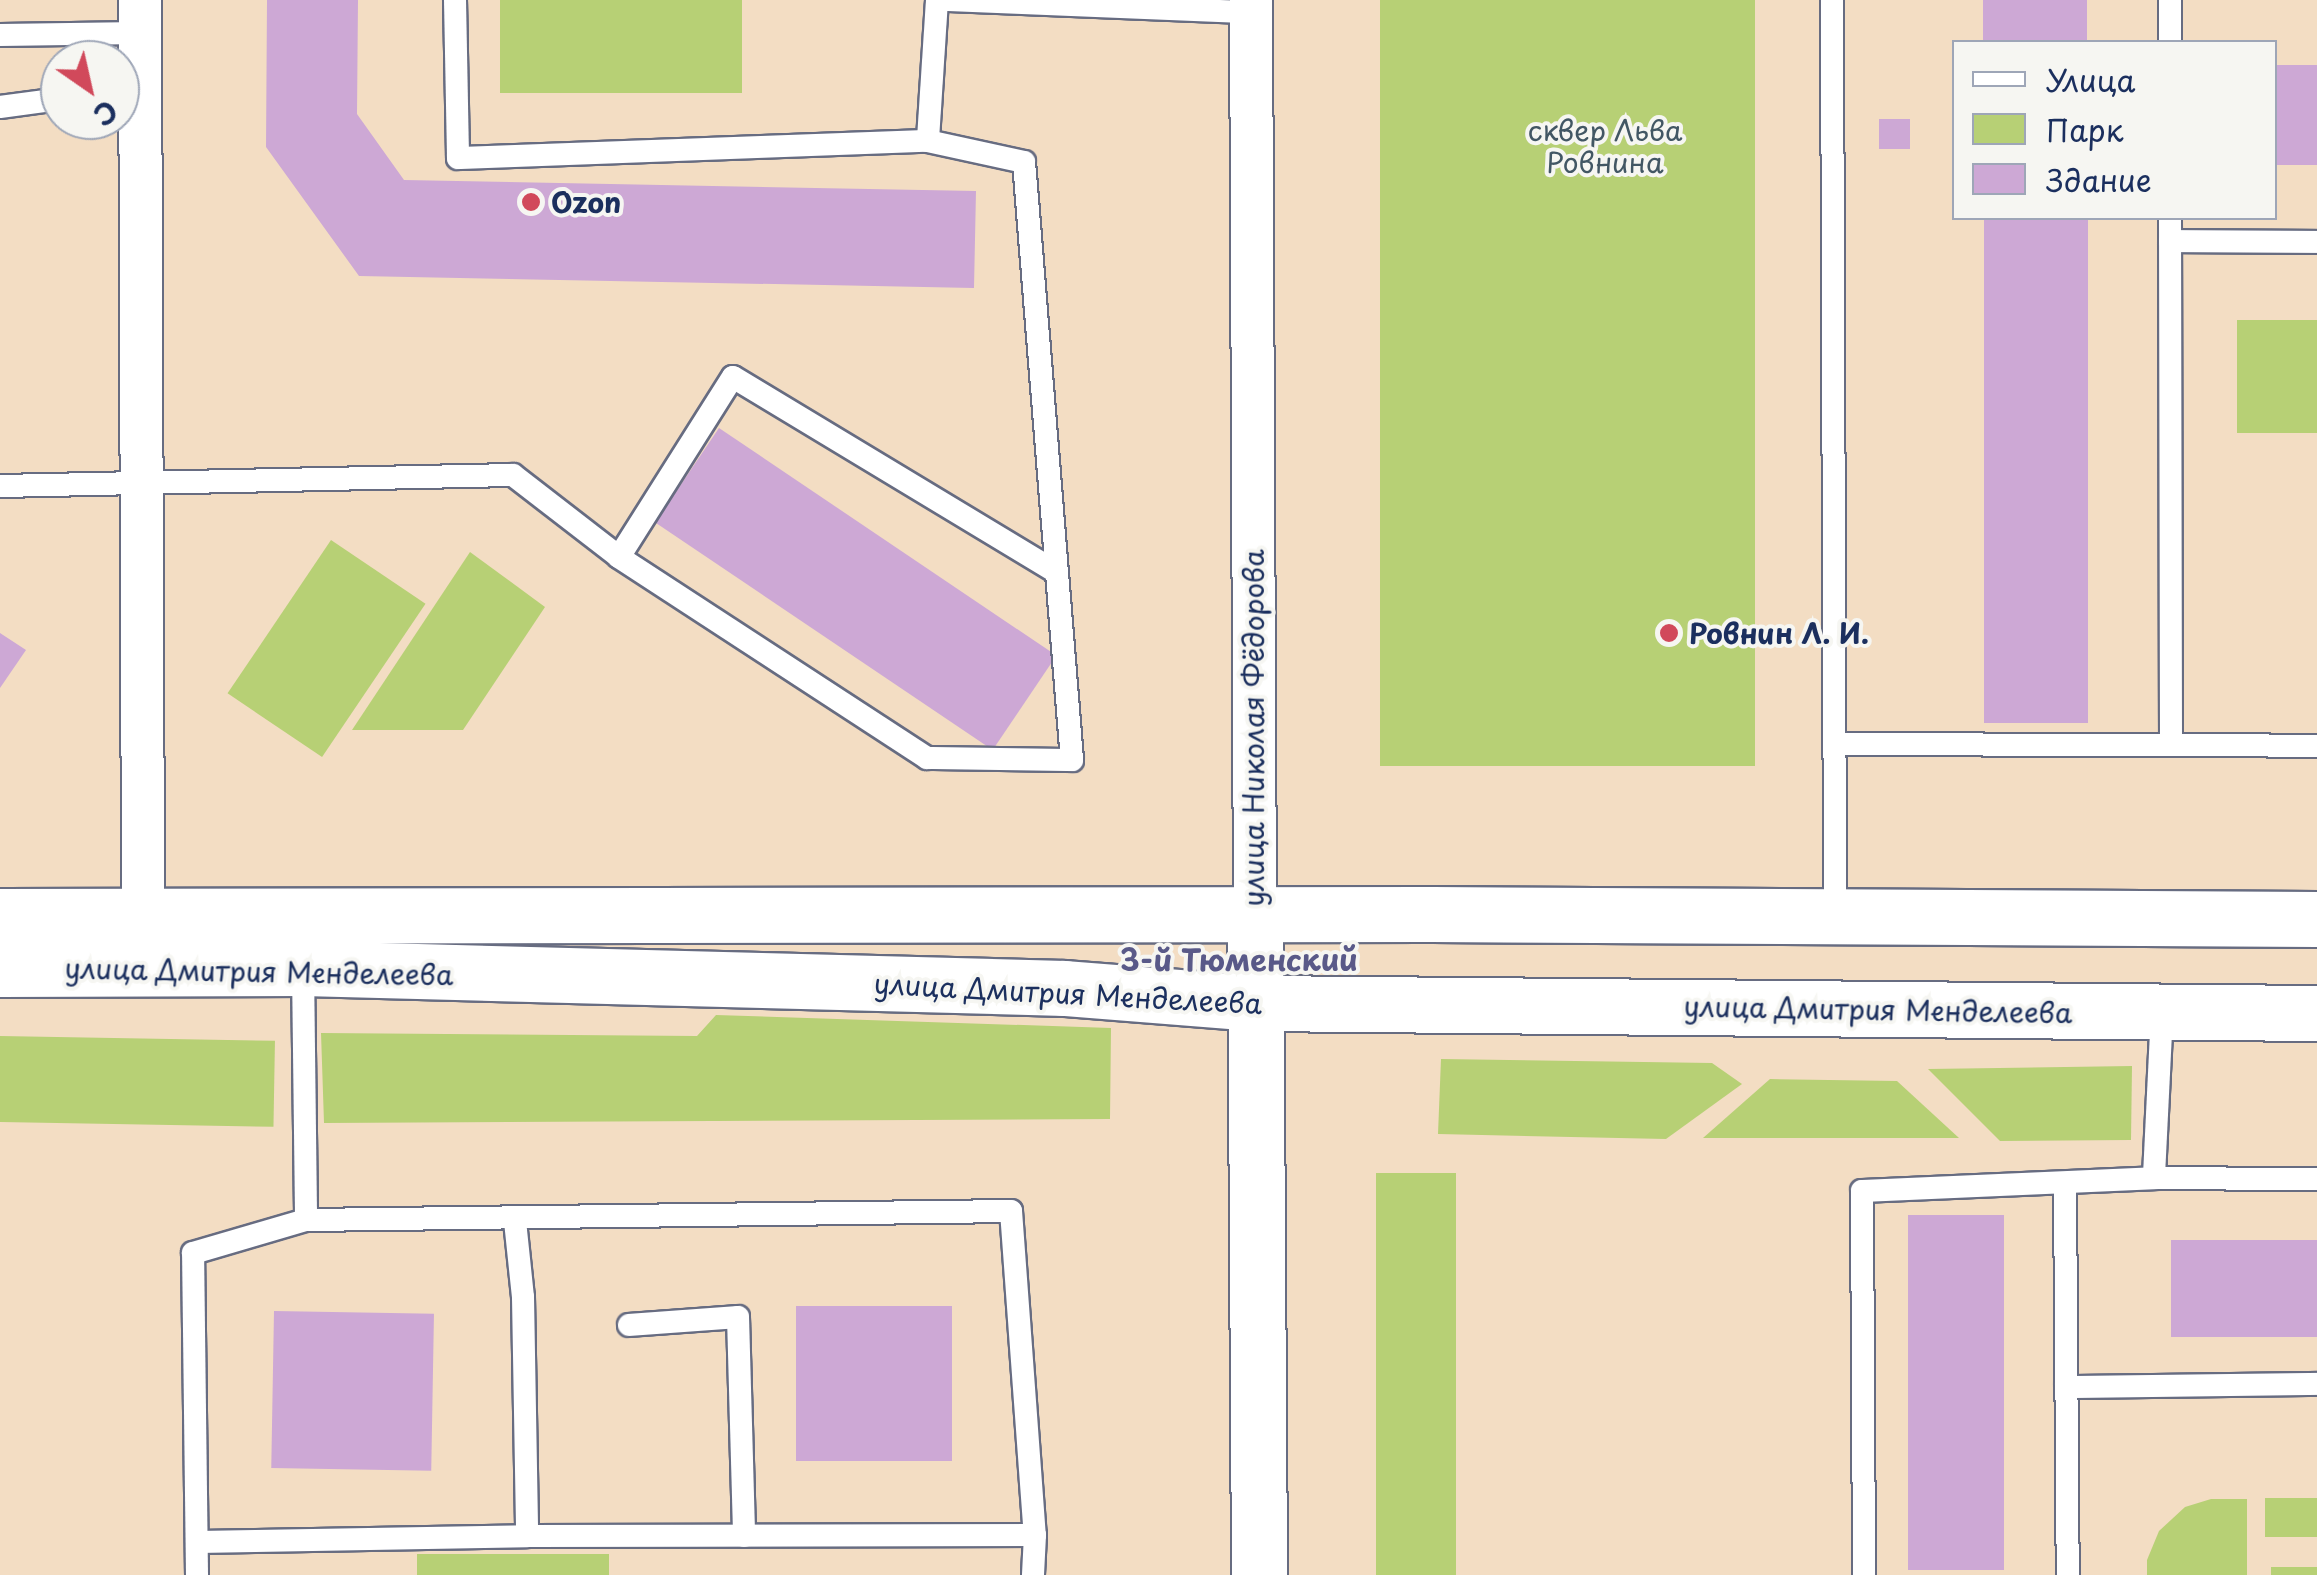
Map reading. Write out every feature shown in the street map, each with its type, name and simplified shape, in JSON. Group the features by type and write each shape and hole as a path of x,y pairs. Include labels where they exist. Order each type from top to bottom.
{"street":[{"name":"улица Николая Фёдорова","path":"1251,6 1259,1575"},
{"path":"131,140 141,479 143,914"},
{"name":"улица Дмитрия Менделеева","path":"0,916 2317,919"},
{"name":"улица Дмитрия Менделеева","path":"0,969 303,968 1065,988 1256,1003 2317,1013"}],"lane":[{"path":"0,486 141,479 513,475 619,557 927,758 1072,760 1024,162 928,141 458,158 454,0"},
{"path":"928,141 937,0"},
{"path":"946,0 1251,6"},
{"path":"1832,0 1836,916"},
{"path":"2170,0 2170,40"},
{"path":"0,35 140,17"},
{"path":"0,107 40,102"},
{"path":"2171,745 2170,229 2317,242"},
{"path":"619,557 733,377 1056,572"},
{"path":"1838,744 2317,746"},
{"path":"303,968 306,1220"},
{"path":"2154,1178 2162,1012"},
{"path":"1864,1575 1862,1191 2154,1178 2317,1179"},
{"path":"2065,1183 2068,1575"},
{"path":"197,1575 194,1253 306,1220 1011,1211 1035,1536 1033,1575"},
{"path":"514,1220 522,1297 526,1536"},
{"path":"628,1325 738,1317 744,1536"},
{"path":"2066,1387 2317,1384"},
{"path":"198,1542 526,1536 1035,1536"}],"green space":[{"path":"500,0 742,0 742,93 500,93"},
{"name":"сквер Льва Ровнина","path":"1380,0 1755,0 1755,766 1380,766"},
{"path":"2237,320 2317,320 2317,433 2237,433"},
{"path":"331,540 426,604 322,757 228,693"},
{"path":"470,552 545,607 463,730 352,730"},
{"path":"716,1015 1111,1028 1110,1119 324,1123 321,1033 697,1036"},
{"path":"0,1036 275,1041 273,1127 0,1122"},
{"path":"1441,1059 1712,1063 1742,1084 1666,1139 1438,1134"},
{"path":"2132,1066 2131,1140 2000,1141 1928,1069"},
{"path":"1770,1079 1897,1081 1959,1138 1703,1138"},
{"path":"1376,1173 1456,1173 1456,1575 1376,1575"},
{"path":"2265,1498 2317,1498 2317,1537 2265,1537"},
{"path":"2211,1499 2247,1499 2247,1575 2147,1575 2147,1560 2159,1531 2185,1507"},
{"path":"417,1554 609,1554 609,1575 417,1575"},
{"path":"2271,1567 2317,1567 2317,1575 2271,1575"}],"building":[{"path":"267,0 358,0 357,114 404,180 976,191 974,288 359,276 266,147"},
{"path":"1983,0 2087,0 2087,40 1983,40"},
{"path":"2277,65 2317,65 2317,165 2277,165"},
{"path":"1879,119 1910,119 1910,149 1879,149"},
{"path":"1984,220 2088,220 2088,723 1984,723"},
{"path":"719,428 1056,656 993,750 655,523"},
{"path":"0,633 26,650 0,688"},
{"path":"1908,1215 2004,1215 2004,1570 1908,1570"},
{"path":"2171,1240 2317,1240 2317,1337 2171,1337"},
{"path":"796,1306 952,1306 952,1461 796,1461"},
{"path":"274,1311 434,1314 431,1471 271,1468"}],"place":[{"name":"Ozon","path":"531,202"},
{"name":"Ровнин Л. И.","path":"1669,633"}],"district":[{"name":"3-й Тюменский","path":"1239,959"}]}
